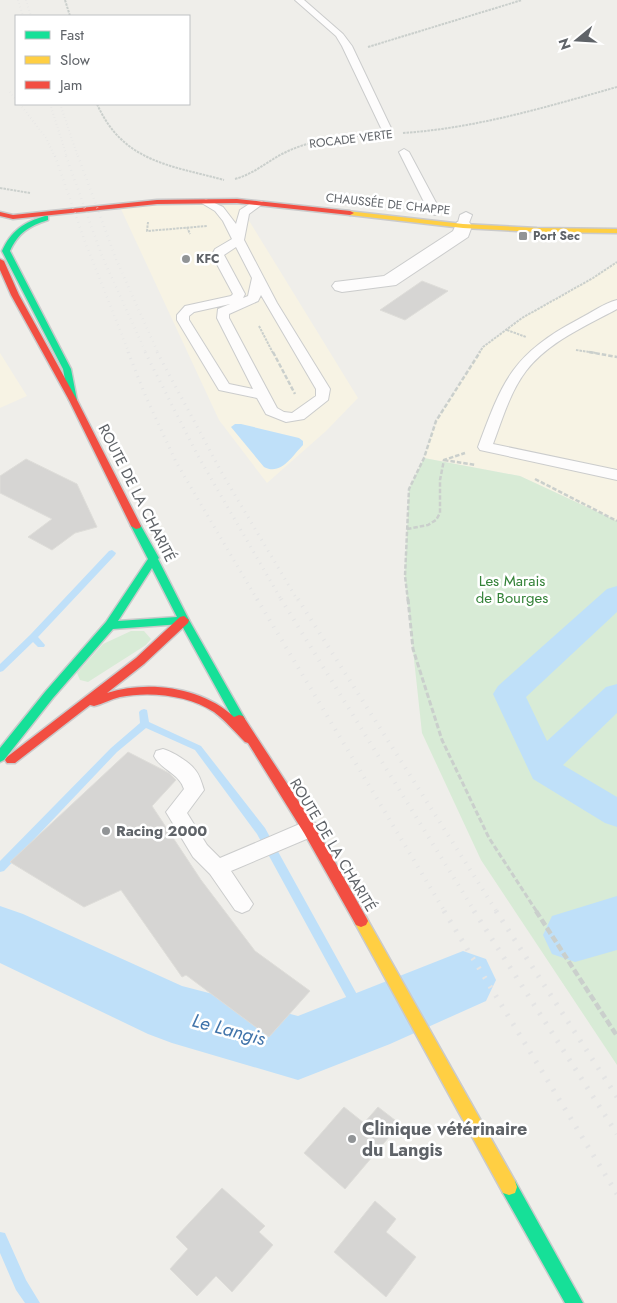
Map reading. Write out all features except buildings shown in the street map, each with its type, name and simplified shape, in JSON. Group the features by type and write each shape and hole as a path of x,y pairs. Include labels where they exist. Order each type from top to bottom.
{"main road":[{"path":"150,191 177,190"},
{"name":"CHAUSSÉE DE CHAPPE","path":"194,190 236,190 435,212 465,220 617,222"},
{"name":"CHAUSSÉE DE CHAPPE","path":"1,215 24,205 58,200"},
{"name":"CHAUSSÉE DE CHAPPE","path":"1,215 12,217 157,202 258,203 465,220 537,230 617,231"},
{"name":"CHAUSSÉE DE CHAPPE","path":"73,400 67,369 6,251 11,239 24,224 52,216 157,202"},
{"name":"ROUTE DE LA CHARITÉ","path":"0,261 15,296 73,400 184,620 251,740 309,829 574,1303"},
{"name":"ROUTE DE LA CHARITÉ","path":"38,360 43,369 73,400"},
{"path":"0,757 49,695 110,625 154,558"},
{"path":"110,625 184,620"},
{"path":"0,769 78,707 140,662 184,620"},
{"path":"78,707 120,693 170,692 210,704 226,715 251,740"}],"street":[{"path":"342,286 389,282 462,233 465,220"}],"lane":[{"path":"299,0 339,34 350,52 386,128"},
{"path":"404,152 435,212"},
{"path":"206,202 219,209 228,220 258,278 323,389 323,396 305,413 294,418 281,418 271,411 223,318 223,312 254,298 258,278"},
{"path":"258,203 244,212 238,241 219,252 218,255 239,294 236,299 190,309 183,315 183,320 224,387 228,390 262,395"},
{"path":"617,304 546,344 520,370 500,406 484,447 617,475"},
{"path":"163,756 189,775 194,790 176,812 200,851 217,868 242,904"},
{"path":"217,868 309,829"}],"path":[{"path":"65,0 70,15"},
{"path":"350,52 522,0"},
{"name":"ROCADE VERTE","path":"402,133 472,126 512,117 617,87"},
{"path":"97,105 111,134 122,144 166,165 227,180"},
{"name":"ROCADE VERTE","path":"211,182 244,177 272,159 301,145 376,135"},
{"path":"0,188 34,194"},
{"path":"156,222 147,222 147,230 210,226"},
{"path":"187,227 190,234"},
{"path":"617,262 522,318 484,347 436,421 424,458 409,489 404,576 413,649 442,740 490,838 617,1036"},
{"path":"255,319 305,413"},
{"path":"507,330 517,334"},
{"path":"444,460 484,447"},
{"path":"407,529 428,525 436,520 440,513 440,480 444,460"},
{"path":"444,460 483,466"},
{"path":"530,477 617,520"}],"shaded area":[{"path":"237,201 358,398 326,431 267,483 219,420 120,207"},
{"path":"617,262 617,521 520,476 424,458 436,421 483,347 522,318"},
{"path":"0,353 27,396 0,408"}],"green space":[{"name":"Les Marais de Bourges","path":"424,458 520,476 617,521 617,1065 481,860 422,733 405,576 409,489"},
{"path":"131,631 144,631 151,639 146,645 88,682 80,680 77,673 103,644"}],"water":[{"path":"235,424 299,438 303,441 303,445 286,464 276,469 270,469 264,467 231,427"}],"waterway":[{"path":"33,637 112,553"},
{"path":"617,596 509,694 545,770 617,814"},
{"path":"0,669 33,637"},
{"path":"33,637 41,645"},
{"path":"543,764 617,695"},
{"path":"144,712 145,724"},
{"path":"0,868 114,750 145,724"},
{"path":"145,724 198,748 261,831 366,1022"},
{"name":"Le Langis","path":"575,935 617,923"},
{"name":"Le Langis","path":"0,933 172,1013 298,1048 366,1022 463,980"},
{"path":"0,1238 21,1285 33,1303"}],"railway":[{"path":"18,0 23,15"},
{"path":"26,0 31,15"},
{"path":"10,92 15,99"},
{"path":"21,105 46,138 55,157"},
{"path":"50,105 67,157"},
{"path":"60,105 78,157"},
{"path":"55,156 84,239 129,353"},
{"path":"66,156 102,256 146,353"},
{"path":"78,156 116,259 158,353"},
{"path":"128,352 176,462 258,601"},
{"path":"145,352 198,456 282,601"},
{"path":"157,352 223,475 298,601"},
{"path":"257,599 445,912"},
{"path":"281,599 475,912"},
{"path":"298,599 497,912"},
{"path":"444,911 617,1194"},
{"path":"474,911 617,1134"},
{"path":"496,911 617,1097"}],"traffic: fast":[{"path":"45,218 21,229 13,238 6,251 67,369 73,400"},
{"path":"136,526 184,620 239,719"},
{"path":"0,757 49,695 110,625 154,558"},
{"path":"110,625 184,620"},
{"path":"509,1187 574,1303"}],"traffic: slow":[{"path":"350,213 463,226 537,230 617,231"},
{"path":"361,921 509,1187"}],"traffic: jam":[{"path":"0,214 13,217 157,202 237,201 350,213"},
{"path":"0,261 15,295 73,400 136,526"},
{"path":"11,760 140,661 184,620"},
{"path":"94,702 120,693 154,691 179,694 216,708 231,720 249,739"},
{"path":"239,719 309,829 361,921"}],"place":[{"name":"Port Sec","path":"523,236"},
{"name":"KFC","path":"186,259"},
{"name":"Racing 2000","path":"106,831"},
{"name":"Clinique vétérinaire du Langis","path":"352,1139"}]}
